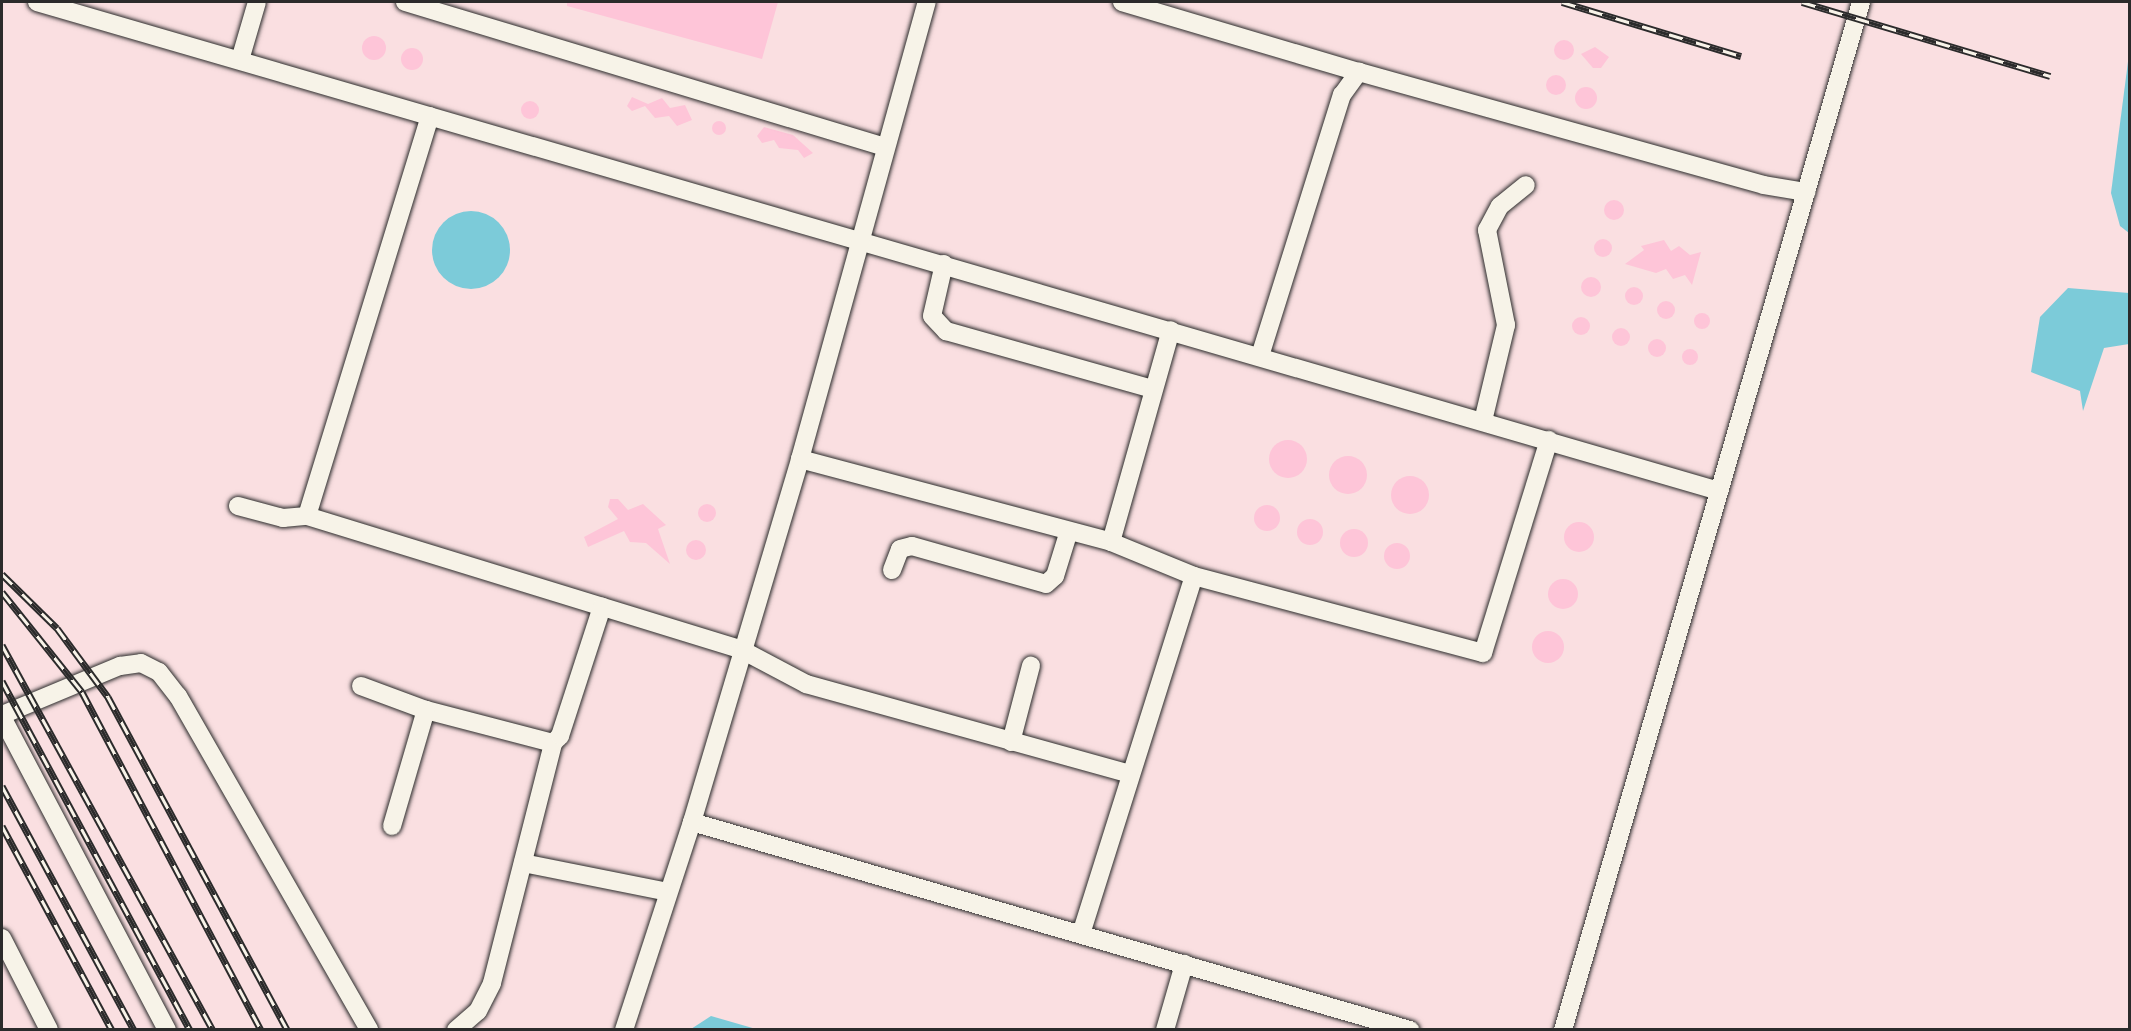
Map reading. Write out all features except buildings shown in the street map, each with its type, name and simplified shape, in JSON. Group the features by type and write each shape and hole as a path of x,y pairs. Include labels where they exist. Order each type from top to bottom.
{"lane":[{"path":"37,2 1719,491"},
{"path":"240,60 257,2"},
{"path":"405,2 437,6 885,147"},
{"path":"624,1029 692,822 740,649 800,459 927,2"},
{"path":"1122,2 1359,72 1764,185 1806,192"},
{"path":"1563,1029 1861,2"},
{"path":"1260,356 1342,95 1359,72"},
{"path":"307,516 430,116"},
{"path":"1483,421 1506,325 1487,230 1500,206 1526,185"},
{"path":"944,264 932,316 946,331 1153,389"},
{"path":"1111,542 1171,330"},
{"path":"800,459 1068,534 1111,542 1194,576 1482,653 1549,440"},
{"path":"238,506 283,518 307,516 740,649 806,684 1131,774"},
{"path":"892,570 900,549 912,546 1046,584 1055,576 1068,534"},
{"path":"1081,934 1194,576"},
{"path":"456,1029 478,1011 492,983 553,743 560,736 602,607"},
{"path":"167,1029 2,716 120,666 141,663 159,672 178,696 369,1029"},
{"path":"1011,742 1031,666"},
{"path":"361,686 426,710 553,743"},
{"path":"392,826 426,710"},
{"path":"692,822 1410,1029"},
{"path":"523,862 668,892"},
{"path":"2,938 49,1029"},
{"path":"1165,1029 1184,964"}],"shaded area":[{"path":"2,2 2129,2 2129,1029 2,1029"}],"water":[{"path":"2129,54 2129,233 2120,226 2111,193"},
{"path":"471,211 486,214 499,222 507,235 510,250 507,265 499,278 486,286 471,289 456,286 443,278 435,265 432,250 435,235 443,222 456,214"},
{"path":"2068,288 2129,293 2129,344 2104,348 2083,411 2080,391 2031,372 2040,317"},
{"path":"711,1016 756,1029 691,1029"}],"railway":[{"path":"1562,2 1741,56"},
{"path":"1802,2 2050,76"},
{"path":"2,574 57,628 108,697 287,1030"},
{"path":"2,592 82,692 261,1030"},
{"path":"2,645 213,1030"},
{"path":"2,681 190,1030"},
{"path":"2,786 134,1030"},
{"path":"2,826 112,1030"}]}
